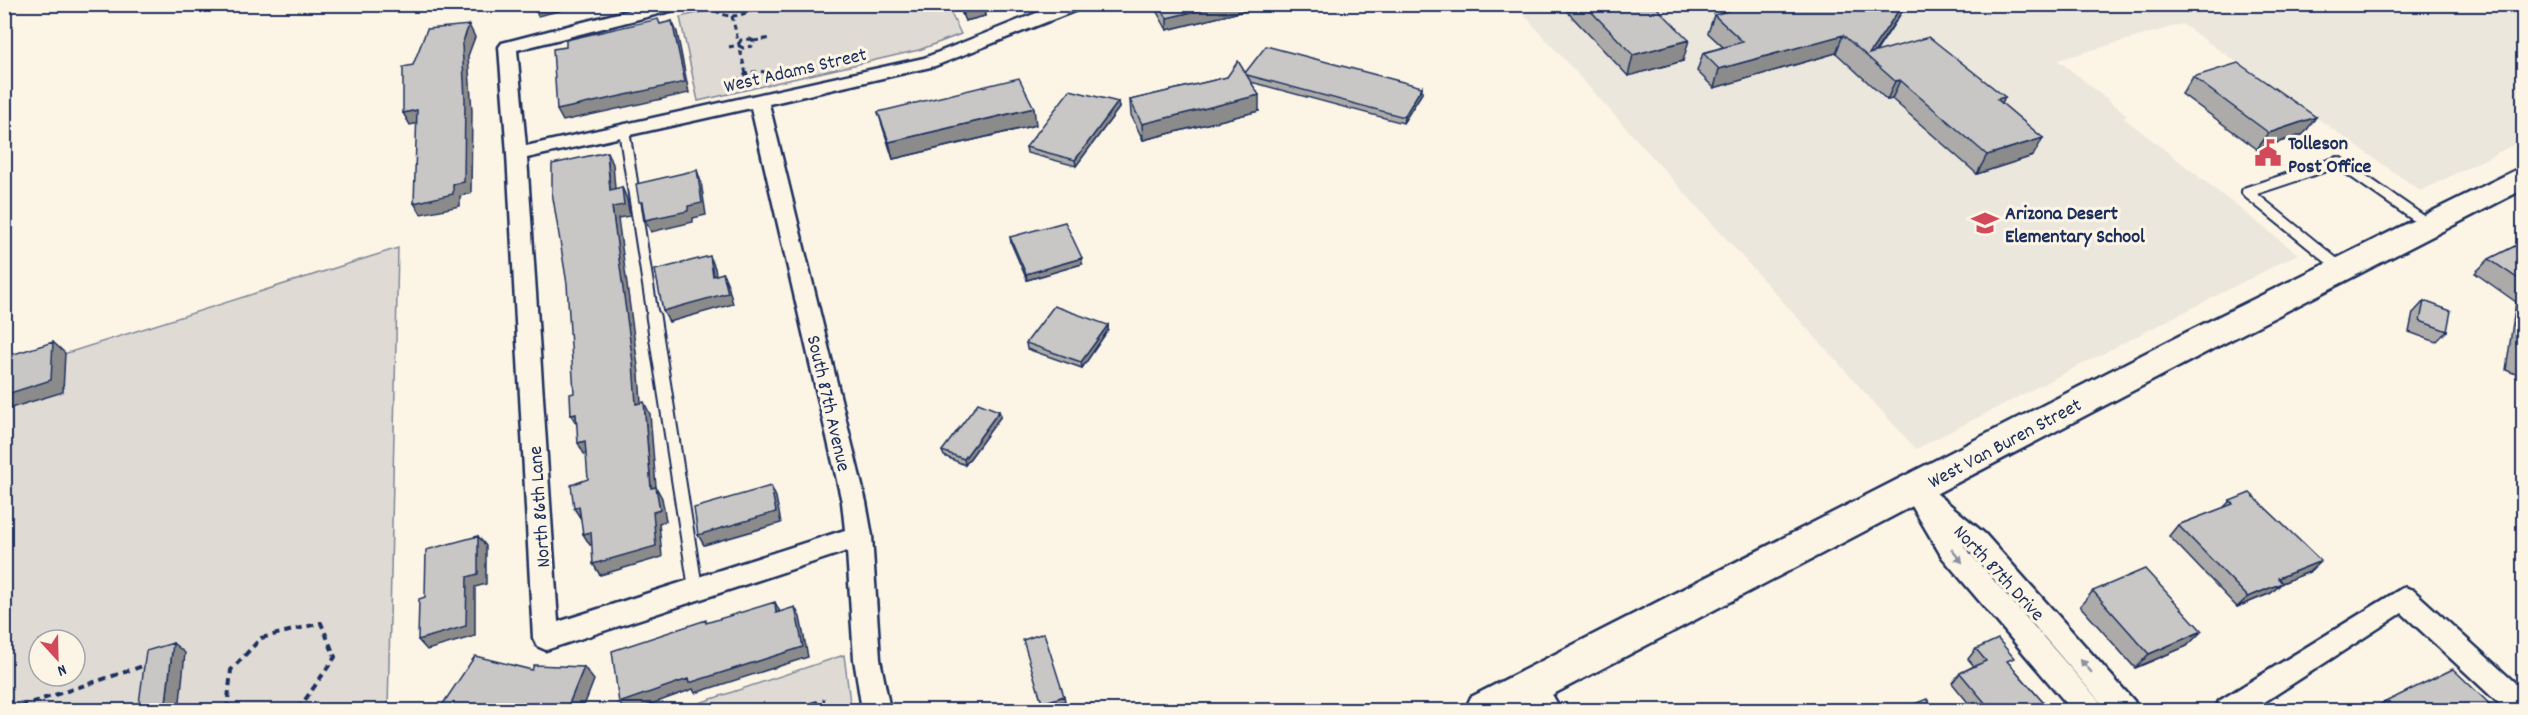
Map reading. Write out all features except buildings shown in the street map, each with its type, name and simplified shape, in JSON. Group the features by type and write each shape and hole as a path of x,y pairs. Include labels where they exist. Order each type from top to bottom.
{"main road":[{"name":"West Van Buren Street","path":"1515,704 1914,489 2342,268 2430,226 2523,176"}],"street":[{"name":"North 86th Lane","path":"676,4 507,47 517,154 546,639 859,536"},
{"name":"West Adams Street","path":"517,154 929,62 1076,4"},
{"name":"South 87th Avenue","path":"759,100 854,502 859,536 860,598 869,682 876,711"},
{"name":"North 87th Drive","path":"1914,489 1951,549 2089,711"},
{"name":"North 87th Drive","path":"1914,489 1971,535 2124,711"},
{"path":"2229,711 2404,598 2523,709"}],"lane":[{"path":"624,130 696,591"},
{"path":"2342,268 2247,192 2338,162 2430,226"}],"path":[{"path":"709,4 718,15 732,16 747,14 758,4"},
{"path":"732,16 746,74"},
{"path":"729,47 738,45 746,39 754,41 771,38"},
{"path":"738,45 748,48 754,41"},
{"path":"227,711 231,670 261,638 321,623 335,657 298,711"},
{"path":"9,711 146,664 144,676"},
{"path":"788,711 825,700"}],"shaded area":[{"path":"732,5 947,5 961,34 919,50 698,101 680,17"},
{"name":"Arizona Desert Elementary School","path":"1515,5 2523,5 2523,140 2421,191 2182,24 2058,60 2127,115 2124,118 2298,254 1916,449"},
{"path":"398,248 388,710 5,710 4,373"},
{"path":"844,655 851,710 678,710"}],"place":[{"name":"Tolleson Post Office","path":"2268,153"},
{"name":"Arizona Desert Elementary School","path":"1985,223"}]}
